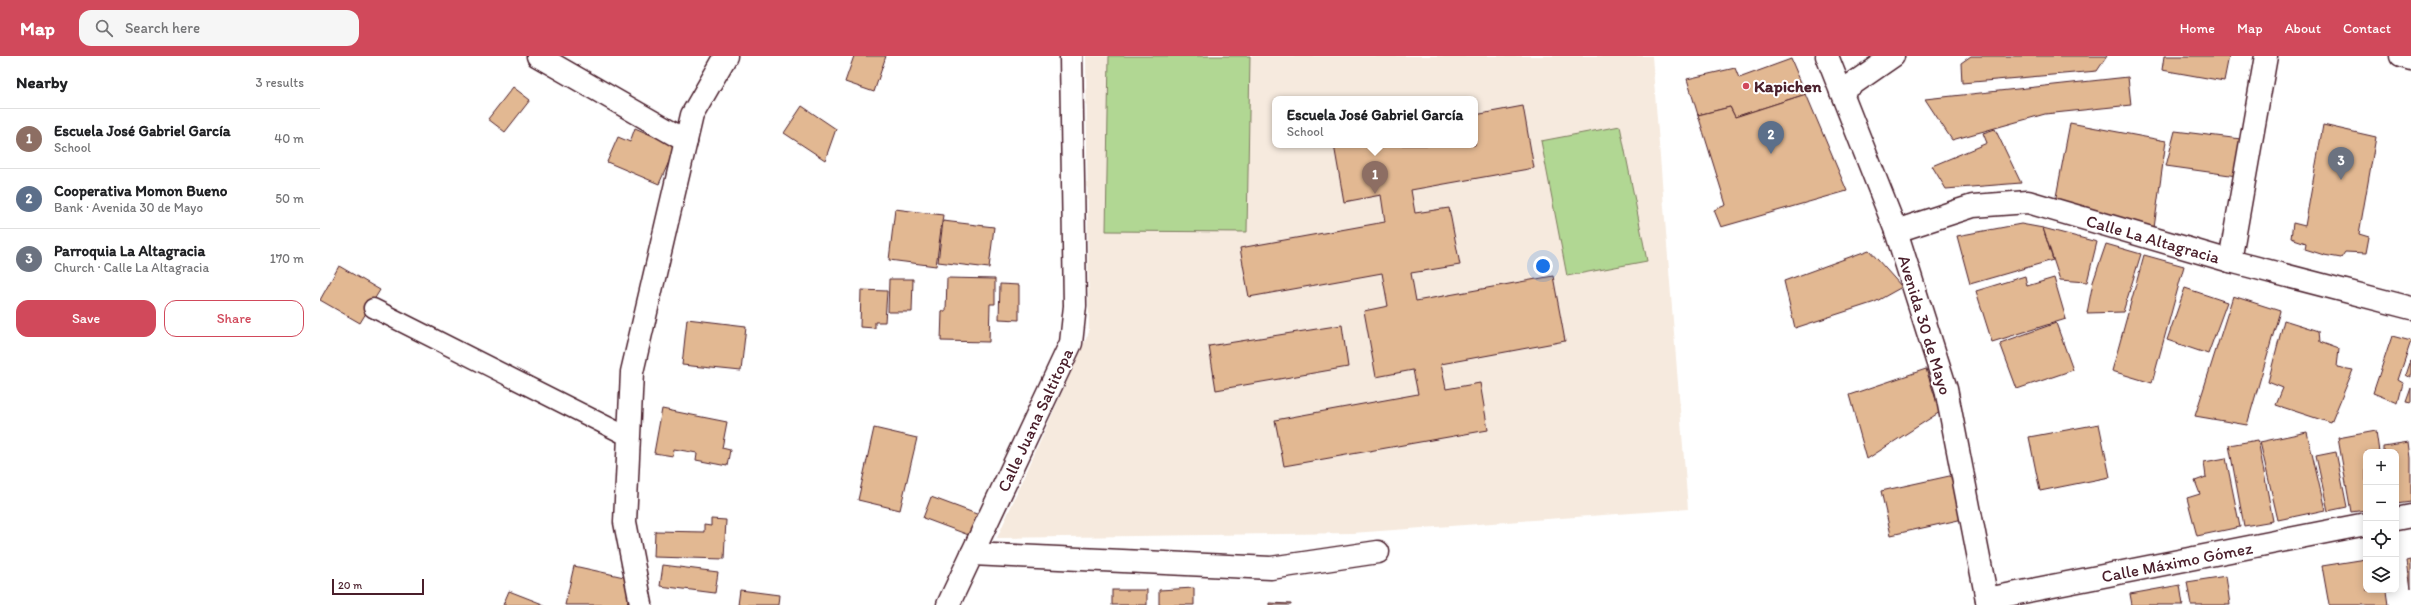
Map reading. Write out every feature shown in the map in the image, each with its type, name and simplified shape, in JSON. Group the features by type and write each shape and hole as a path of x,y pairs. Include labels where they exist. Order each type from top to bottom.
{"street":[{"path":"538,56 686,141"},
{"path":"641,604 625,522 632,372 692,115 726,56"},
{"name":"Calle Juana Saltitopa","path":"948,605 1072,343 1075,306 1071,56"},
{"name":"Avenida 30 de Mayo","path":"1827,56 1896,231 1946,389 1988,602"},
{"path":"1841,92 1893,56"},
{"path":"2230,261 2266,56"},
{"path":"2401,56 2411,59"},
{"name":"Calle La Altagracia","path":"1896,231 1973,206 2028,202 2230,261 2411,308"},
{"path":"2399,518 2411,516"},
{"name":"Calle Máximo Gómez","path":"1988,602 2363,525"},
{"path":"972,554 1271,568 1378,552"}],"lane":[{"path":"373,308 629,437"}],"shaded area":[{"path":"1086,56 1652,56 1688,509 1352,533 997,538 1089,332"}],"green space":[{"path":"1109,56 1250,56 1247,232 1106,231"},
{"path":"1620,126 1647,261 1567,276 1541,141"}],"building":[{"path":"854,56 886,56 874,92 845,82"},
{"path":"1971,56 2107,56 2097,71 1962,83 1961,63"},
{"path":"2164,56 2229,56 2224,81 2162,70"},
{"name":"Kapichen","path":"1791,59 1806,94 1735,117 1730,107 1698,115 1687,79 1735,68 1739,78"},
{"path":"2128,77 2131,105 2045,114 1952,140 1925,99"},
{"path":"513,87 530,100 505,132 488,119"},
{"path":"1806,94 1847,191 1721,227 1714,210 1726,205 1698,115 1730,107 1735,117"},
{"path":"802,106 836,129 825,160 784,133"},
{"path":"1523,106 1534,168 1411,190 1415,213 1449,208 1460,265 1411,273 1416,301 1553,276 1565,341 1441,364 1446,389 1480,383 1488,430 1284,466 1275,420 1418,394 1413,370 1376,377 1364,311 1388,306 1382,273 1249,297 1240,248 1385,222 1381,195 1344,202 1335,148 1478,148 1478,114"},
{"path":"2070,123 2166,141 2154,228 2055,202"},
{"path":"2323,125 2376,137 2359,234 2369,237 2366,253 2345,252 2341,258 2324,255 2305,249 2306,243 2291,238 2293,223 2305,226"},
{"path":"635,128 676,146 659,184 607,162 618,137 630,142"},
{"path":"1995,129 2021,183 1946,189 1932,166 1987,143 1983,133"},
{"path":"2175,131 2241,139 2237,176 2166,166"},
{"path":"895,209 943,215 936,266 889,260"},
{"path":"943,221 994,227 989,268 938,262"},
{"path":"2021,224 2043,228 2053,260 1970,284 1957,236"},
{"path":"2043,228 2097,242 2087,282 2060,280"},
{"path":"2106,244 2141,254 2123,312 2087,313 2093,282"},
{"path":"1869,250 1902,287 1875,302 1795,328 1784,281"},
{"path":"2144,255 2184,266 2152,383 2112,371"},
{"path":"339,266 380,290 360,323 320,300"},
{"path":"2025,276 2027,286 2054,278 2066,319 1992,342 1976,291"},
{"path":"947,278 995,279 995,304 990,304 989,342 941,341 942,311 946,311"},
{"path":"889,279 913,279 912,312 888,312"},
{"path":"1000,284 1019,285 1019,320 999,319"},
{"path":"2185,288 2227,302 2208,354 2167,340"},
{"path":"861,290 887,291 885,322 875,322 875,328 860,327"},
{"path":"2233,296 2280,311 2247,425 2195,416"},
{"path":"687,319 746,326 741,371 682,365"},
{"path":"2284,320 2319,331 2320,342 2339,349 2337,367 2353,370 2331,423 2276,405 2283,388 2268,382"},
{"path":"2056,323 2073,370 2017,389 2000,343"},
{"path":"1342,325 1348,367 1216,390 1209,346"},
{"path":"2392,336 2411,341 2398,380 2403,383 2398,403 2373,393"},
{"path":"2411,360 2411,378 2406,375"},
{"path":"1926,369 1940,412 1867,459 1849,395"},
{"path":"2411,388 2411,403 2406,402"},
{"path":"662,409 727,422 722,448 730,450 727,466 696,460 697,453 674,449 673,456 654,453"},
{"path":"2099,424 2110,477 2040,491 2029,437"},
{"path":"874,428 917,438 900,510 858,500"},
{"path":"2376,431 2379,449 2363,449 2363,510 2351,512 2338,438"},
{"path":"2307,432 2325,510 2278,520 2260,442"},
{"path":"2258,440 2273,521 2244,526 2229,445"},
{"path":"2409,442 2411,458 2411,502 2399,504 2399,449 2383,449 2383,446"},
{"path":"2336,452 2347,507 2328,511 2316,456"},
{"path":"2226,458 2240,527 2197,536 2187,498 2200,494 2195,481 2206,477 2204,462"},
{"path":"1954,475 1963,519 1891,535 1881,491"},
{"path":"931,497 982,516 974,537 923,518"},
{"path":"711,519 726,520 724,559 654,557 655,531 704,532 704,525 711,526"},
{"path":"2363,559 2363,593 2386,593 2388,605 2329,605 2322,566"},
{"path":"2411,560 2411,589 2407,561"},
{"path":"663,565 718,572 715,593 660,586"},
{"path":"574,566 633,579 627,605 565,605"},
{"path":"2226,576 2230,605 2191,605 2187,582"},
{"path":"2180,585 2183,605 2132,605 2130,594"},
{"path":"1194,588 1194,605 1159,605 1159,590"},
{"path":"740,590 779,595 778,605 738,605"},
{"path":"1112,590 1147,590 1147,605 1112,605"},
{"path":"509,591 545,605 503,605"},
{"path":"1269,603 1291,604 1291,605 1269,605"}],"place":[{"name":"Kapichen","path":"1746,86"},
{"name":"Cooperativa Momon Bueno","path":"1771,154"},
{"name":"Parroquia La Altagracia","path":"2341,180"},
{"name":"Escuela José Gabriel García","path":"1375,194"}]}
